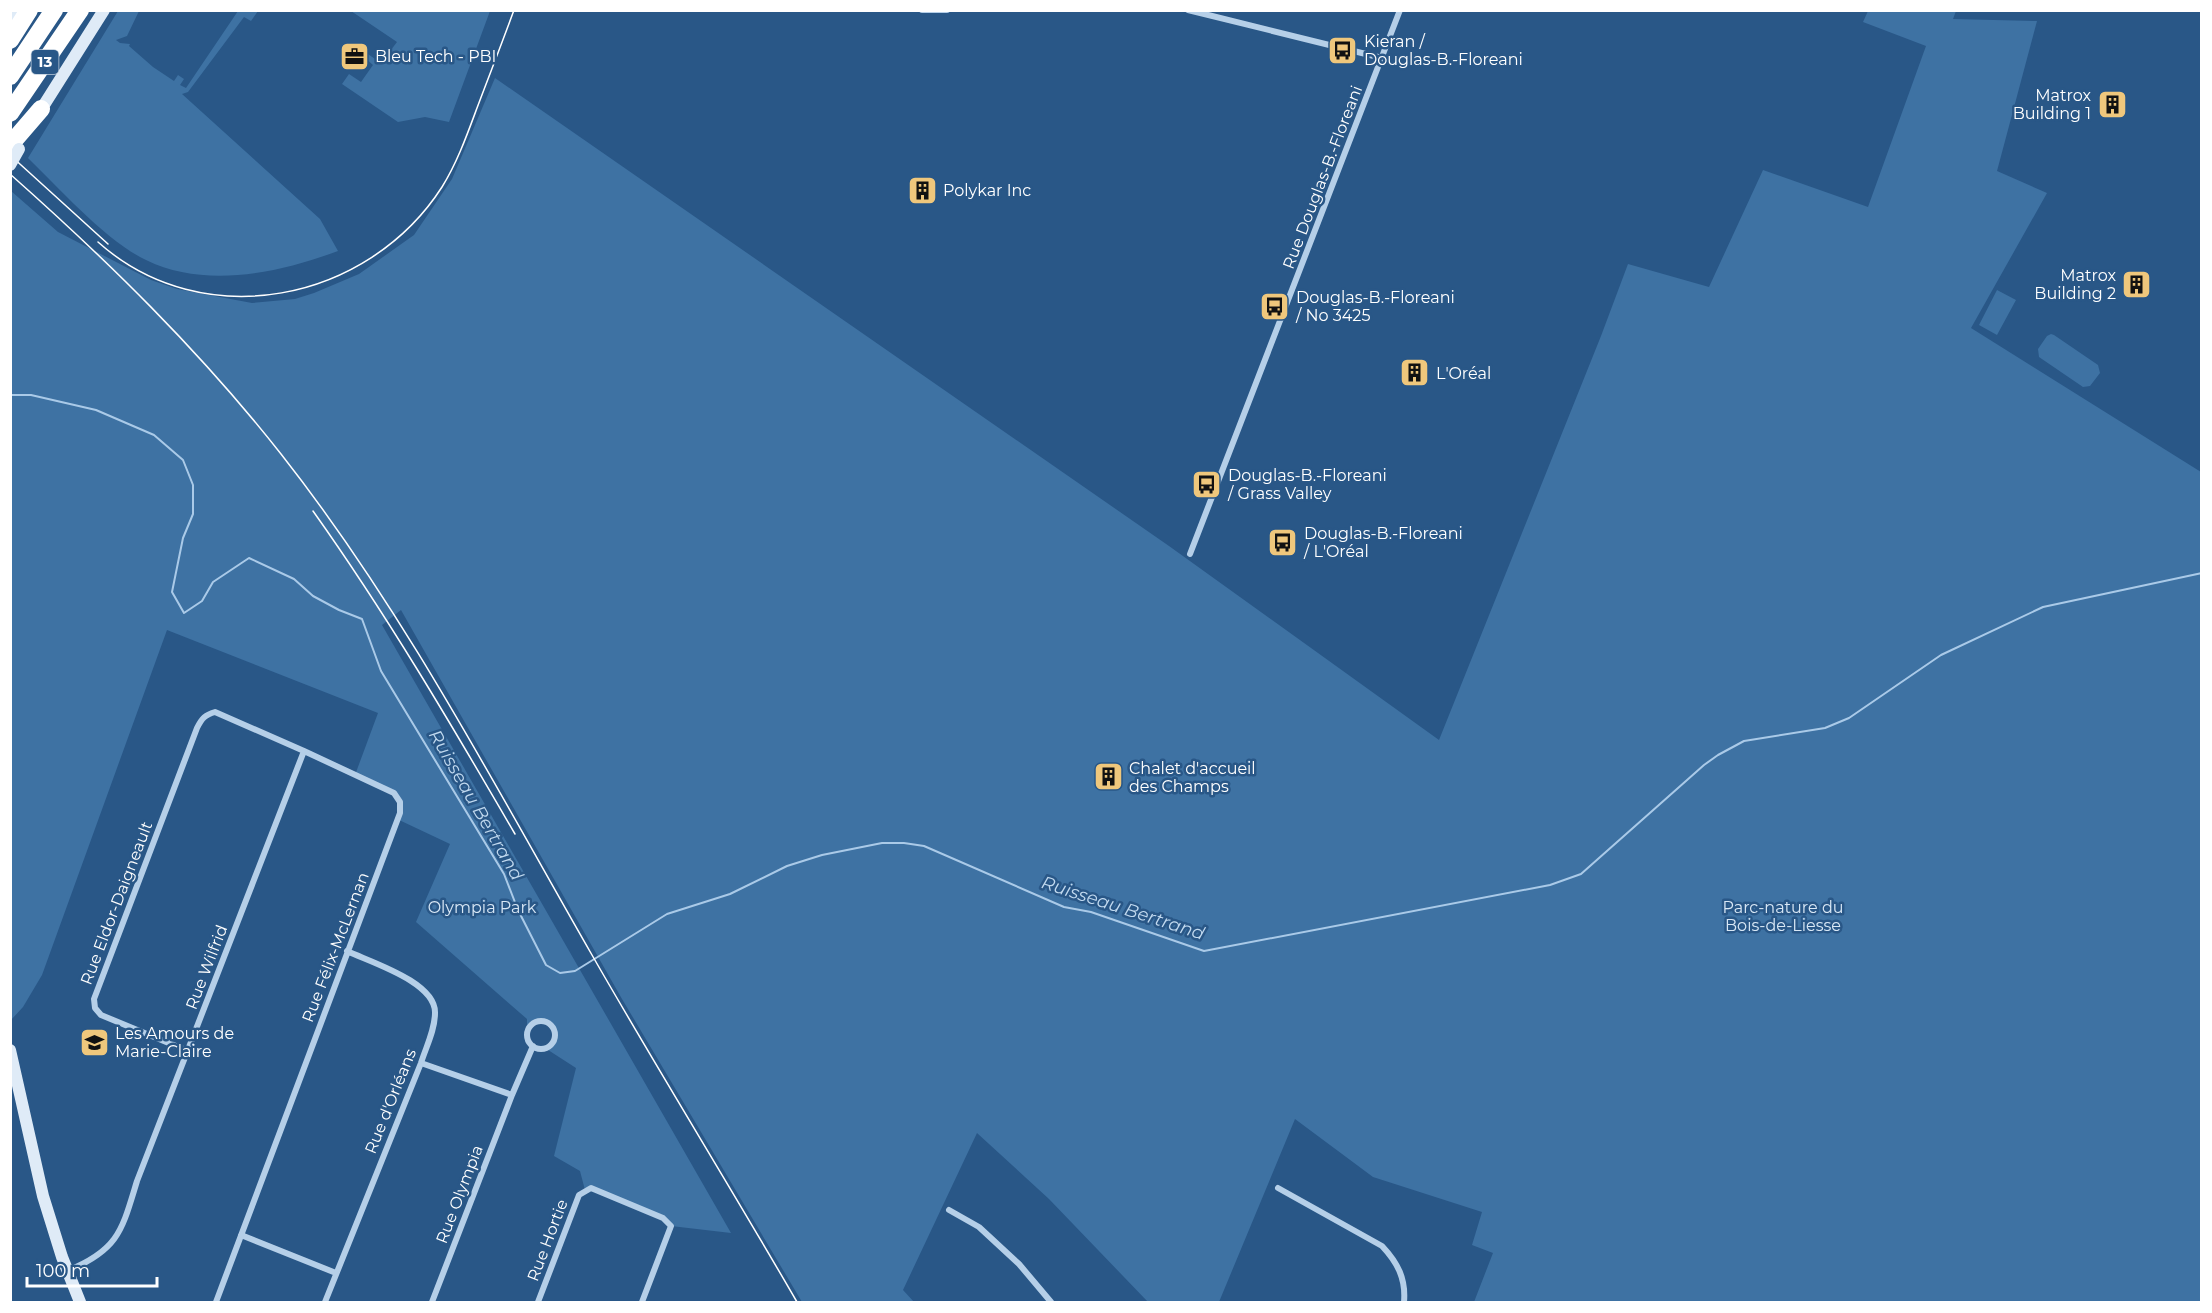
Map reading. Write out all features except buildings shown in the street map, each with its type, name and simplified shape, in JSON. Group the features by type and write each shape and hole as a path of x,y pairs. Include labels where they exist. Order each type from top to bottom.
{"highway":[{"path":"10,40 29,10"},
{"name":"13","path":"10,75 54,10"},
{"name":"13","path":"10,113 80,10"},
{"path":"14,146 41,109"}],"main road":[{"path":"10,18 17,10"},
{"path":"41,109 104,10"},
{"path":"10,165 14,146"},
{"path":"10,1050 40,1186 67,1271 80,1302"}],"street":[{"path":"922,10 947,10"},
{"path":"1188,10 1382,58"},
{"name":"Rue Douglas-B.-Floreani","path":"1190,554 1400,10"},
{"name":"Rue Félix-McLernan","path":"206,714 215,712 304,751 394,793 400,802 400,813 216,1302"},
{"name":"Rue Eldor-Daigneault","path":"188,1051 101,1015 95,1008 94,999 197,728 206,714"},
{"name":"Rue Wilfrid","path":"67,1271 97,1257 108,1247 127,1218 137,1181 304,751"},
{"name":"Rue d'Orléans","path":"325,1302 421,1063 434,1024 435,1010 430,999 412,980 347,951"},
{"name":"Rue Olympia","path":"538,1020 550,1023 556,1035 554,1042 545,1048 533,1046 527,1036 529,1027 538,1020"},
{"name":"Rue Olympia","path":"432,1302 533,1046"},
{"path":"421,1063 512,1095"},
{"name":"Rue Hortie","path":"538,1302 579,1195 591,1188 663,1218 671,1226 642,1302"},
{"path":"1278,1188 1382,1246 1394,1259 1402,1274 1405,1290 1404,1302"},
{"path":"949,1210 986,1233 1019,1264 1051,1302"},
{"path":"241,1235 336,1273"}],"green space":[{"path":"118,11 139,11 127,36 116,40 130,44 129,46 153,67 174,81 178,75 184,79 180,85 186,88 238,11 258,11 251,21 244,17 188,92 182,94 320,219 338,251 291,266 242,275 217,276 169,269 146,260 115,240 84,214 28,158"},
{"path":"351,11 490,11 449,122 425,117 398,122 342,84 349,74 361,82 373,65 357,51 359,48 381,63 397,42"},
{"name":"Parc-nature du Bois-de-Liesse","path":"1868,11 1956,11 1953,19 2037,21 1997,171 2047,193 1971,328 2201,472 2201,1302 1474,1302 1493,1253 1472,1245 1482,1212 1373,1177 1295,1119 1219,1302 1148,1302 1049,1199 977,1133 903,1290 914,1302 802,1302 622,999 401,610 382,625 731,1233 671,1226 662,1218 597,1190 585,1190 580,1171 554,1156 576,1068 545,1048 553,1042 556,1035 549,1024 536,1021 530,1026 527,1036 527,1019 416,922 450,844 397,819 400,802 393,791 355,775 378,713 167,630 42,975 23,1007 11,1020 11,191 58,232 151,280 177,289 252,303 295,299 359,274 414,235 452,179 495,78 1169,546 1439,740 1628,264 1709,287 1763,170 1868,207 1926,46 1863,22"},
{"path":"1997,290 2016,300 1997,335 1979,325"},
{"path":"2051,334 2098,365 2100,373 2090,386 2083,387 2039,357 2038,349"}],"waterway":[{"name":"Ruisseau Bertrand","path":"10,395 31,395 96,410 154,435 183,460 193,485 193,514 183,538 172,592 184,613 202,601 213,582 249,558 294,579 313,596 362,619 381,671 504,874 518,910 546,965 560,973 575,971 667,914 730,894 787,866 822,855 882,843 924,846 1064,907 1091,912 1204,951 1550,885 1581,874 1704,765 1744,741 1825,728 1849,718 1941,655 2043,607 2202,573"}],"tram line":[{"path":"98,242 140,271 186,289 233,296 282,293 328,280 372,257 410,226 442,187 457,159 514,10"},
{"path":"10,155 108,244"},
{"path":"10,174 117,273 185,343 250,416 325,513 446,698 617,999 797,1302"},
{"path":"313,511 393,630 515,834"}],"place":[{"name":"Kieran / Douglas-B.-Floreani","path":"1343,50"},
{"name":"Bleu Tech - PBI","path":"354,56"},
{"name":"Matrox Building 1","path":"2112,104"},
{"name":"Polykar Inc","path":"922,190"},
{"name":"Matrox Building 2","path":"2137,284"},
{"name":"Douglas-B.-Floreani / No 3425","path":"1275,306"},
{"name":"L'Oréal","path":"1415,373"},
{"name":"Douglas-B.-Floreani / Grass Valley","path":"1207,484"},
{"name":"Douglas-B.-Floreani / L'Oréal","path":"1283,542"},
{"name":"Chalet d'accueil des Champs","path":"1108,777"},
{"name":"Les Amours de Marie-Claire","path":"94,1042"}],"park label":[{"name":"Olympia Park","path":"482,907"}]}
